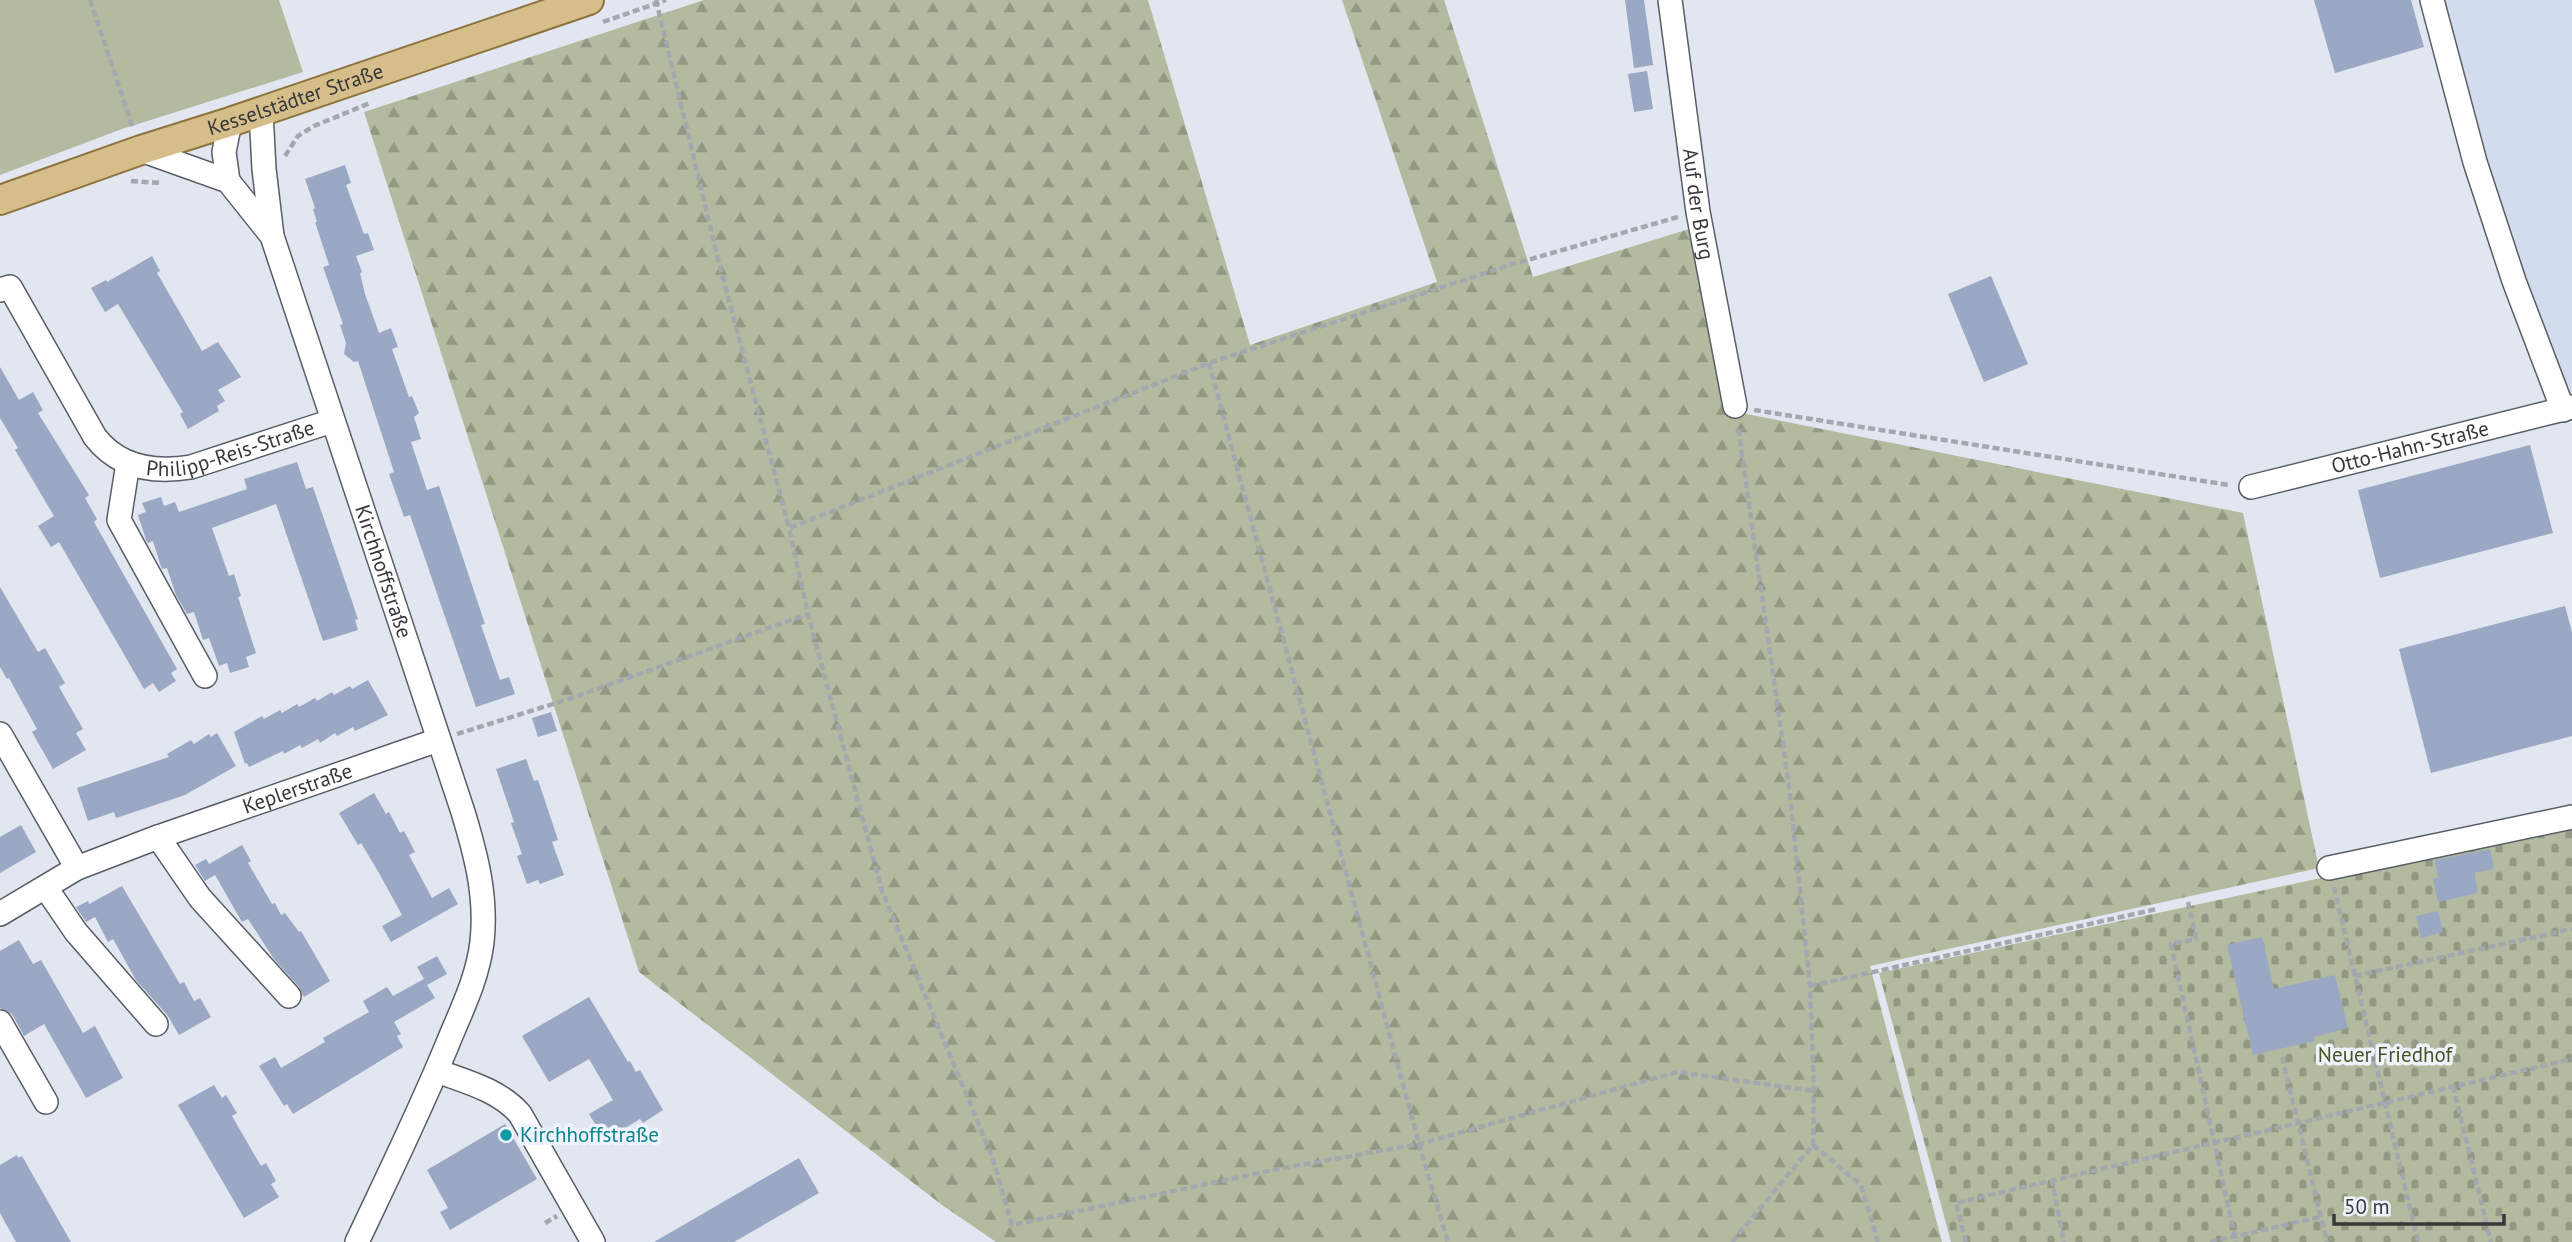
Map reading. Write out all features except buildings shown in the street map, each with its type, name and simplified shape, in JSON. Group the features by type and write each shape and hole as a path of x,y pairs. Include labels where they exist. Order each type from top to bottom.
{"main road":[{"name":"Kesselstädter Straße","path":"0,200 229,122 591,13"}],"street":[{"name":"Auf der Burg","path":"1670,0 1698,212 1735,406"},
{"path":"2432,0 2475,162 2514,281 2567,408"},
{"name":"Kirchhoffstraße","path":"261,112 272,236 463,812 481,875 483,918 477,970 437,1071 357,1242"},
{"path":"141,150 228,181 224,152 229,122"},
{"name":"Kirchhoffstraße","path":"228,181 272,236"},
{"name":"Philipp-Reis-Straße","path":"0,290 10,287 95,438 114,456 128,463 148,470 167,471 191,467 332,421"},
{"name":"Otto-Hahn-Straße","path":"2250,487 2567,408"},
{"name":"Philipp-Reis-Straße","path":"128,463 119,520 205,676"},
{"path":"0,734 77,868"},
{"name":"Keplerstraße","path":"0,914 77,868 158,837 438,740"},
{"path":"2331,876 2572,817"},
{"path":"158,837 200,898 289,996"},
{"path":"46,888 76,932 156,1024"},
{"path":"0,1022 46,1102"},
{"path":"437,1071 486,1089 513,1105 593,1242"}],"path":[{"path":"90,0 141,150"},
{"path":"591,13 666,0"},
{"path":"657,1 717,255 789,528 807,614 882,891 993,1159 1012,1225 1278,1169 1419,1144 1677,1072 1814,1091"},
{"path":"264,169 285,156 298,136 314,125 382,99"},
{"path":"119,183 162,183"},
{"path":"789,528 1209,363 1510,265 1698,212"},
{"path":"1209,363 1419,1144 1448,1242"},
{"path":"1732,1242 1813,1145 1814,1091 1810,986 1789,787 1735,406 2250,487"},
{"path":"438,740 566,699 807,614"},
{"path":"2331,876 2418,1242"},
{"path":"2188,902 2196,939 2171,944 2235,1239"},
{"path":"1810,986 2157,909"},
{"path":"2355,976 2572,929"},
{"path":"2282,1057 2327,1242"},
{"path":"1966,1242 1956,1203 2572,1059"},
{"path":"2454,1086 2491,1242"},
{"path":"1813,1145 1861,1185 1878,1242"},
{"path":"2052,1180 2064,1242"},
{"path":"2210,1242 2235,1239 2320,1217"}],"shaded area":[{"path":"2423,0 2572,0 2572,398 2548,404"}],"green space":[{"path":"0,0 279,0 303,72 122,129 0,175"},
{"path":"704,0 1148,0 1250,345 1437,282 1342,0 1444,0 1533,277 1699,226 1737,412 2243,513 2319,868 1870,966 1942,1242 996,1242 942,1205 639,972 364,112"},
{"name":"Neuer Friedhof","path":"2572,824 2572,1242 1951,1242 1879,973"}],"place":[{"name":"Kirchhoffstraße","path":"506,1135"}]}
